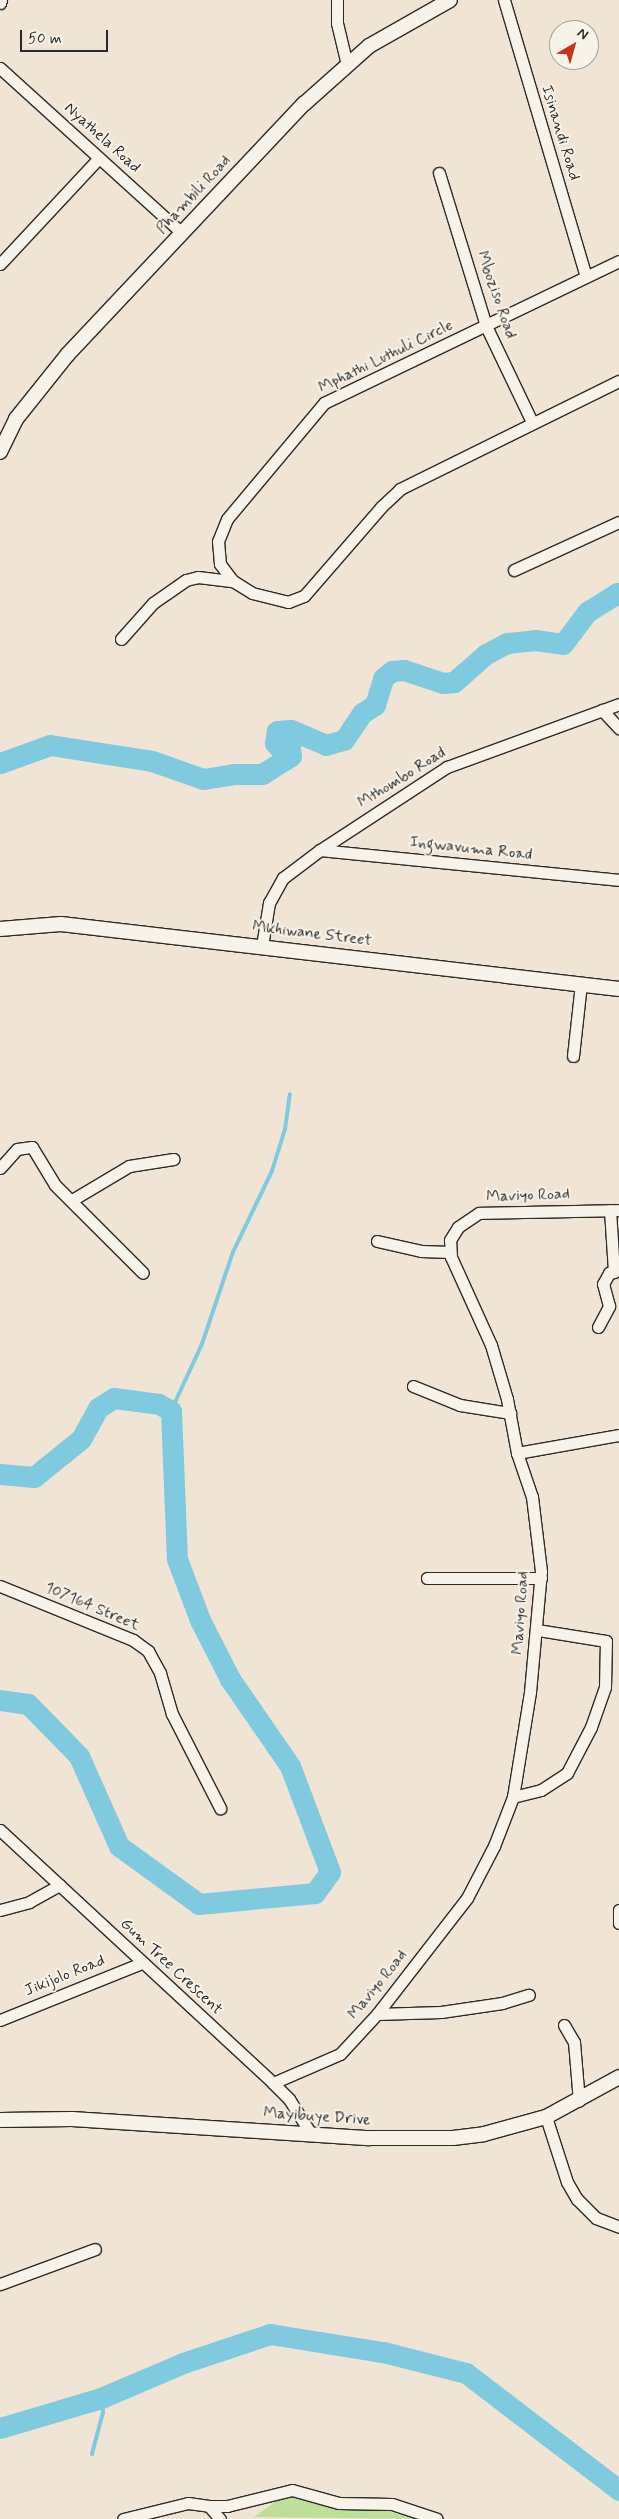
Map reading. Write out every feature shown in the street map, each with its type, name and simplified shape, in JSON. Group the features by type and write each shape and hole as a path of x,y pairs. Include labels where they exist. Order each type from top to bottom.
{"street":[{"path":"337,0 337,23 347,65"},
{"name":"Phambili Road","path":"0,452 16,419 33,395 304,104 347,65 396,28 450,0"},
{"name":"Isinandi Road","path":"504,0 586,276"},
{"name":"Nyathela Road","path":"0,68 182,233"},
{"path":"0,264 98,158"},
{"name":"Mboziso Road","path":"439,173 486,326 532,422"},
{"name":"Mphathi Luthuli Circle","path":"233,581 220,564 218,541 227,519 324,403 619,261"},
{"path":"121,639 153,603 186,580 198,577 233,581 269,599 288,602 304,596 381,507 400,489 619,380"},
{"path":"514,570 619,522"},
{"name":"Mthombo Road","path":"262,946 269,903 278,886 284,878 320,850 446,767 619,704"},
{"path":"602,710 619,728"},
{"name":"Ingwavuma Road","path":"320,850 619,880"},
{"name":"Mkhiwane Street","path":"0,929 61,924 619,989"},
{"path":"573,1056 581,984"},
{"path":"0,1168 17,1149 32,1146 39,1152 55,1184 143,1273"},
{"path":"72,1200 129,1166 173,1159"},
{"path":"598,1327 610,1306 603,1284 609,1274 616,1273 614,1210"},
{"name":"Maviyo Road","path":"273,2083 340,2054 377,2014 467,1898 494,1846 513,1797 537,1630 536,1614 541,1578 532,1497 517,1453 510,1413 491,1345 450,1252 450,1240 458,1227 479,1214 614,1210"},
{"path":"377,1241 421,1251 450,1252"},
{"path":"413,1386 460,1406 510,1413"},
{"path":"517,1453 619,1435"},
{"path":"427,1578 541,1578"},
{"name":"107164 Street","path":"0,1586 133,1640 151,1654 172,1714 220,1808"},
{"path":"513,1797 541,1790 567,1773 591,1727 605,1687 606,1641 537,1630"},
{"name":"Gum Tree Crescent","path":"0,1830 273,2083 289,2099 311,2134"},
{"path":"0,1910 29,1902 60,1885"},
{"path":"619,1910 619,1922"},
{"name":"Jikijolo Road","path":"3,2017 142,1963"},
{"path":"377,2014 441,2012 502,2004 529,1995"},
{"path":"564,2025 573,2036 579,2101"},
{"name":"Mayibuye Drive","path":"0,2120 72,2119 311,2134 453,2138 484,2134 546,2117 579,2101 619,2077"},
{"path":"546,2117 568,2182 577,2198 596,2218 619,2227"},
{"path":"0,2284 95,2249"},
{"path":"123,2519 176,2504 227,2506 292,2490 339,2503 392,2504 437,2519"},
{"path":"209,2506 220,2519"}],"green space":[{"path":"286,2494 320,2504 376,2506 397,2514 429,2519 254,2517"}],"waterway":[{"path":"0,763 50,745 152,761 203,779 233,774 262,774 291,756 290,747 279,747 275,743 277,731 291,730 326,745 344,740 362,713 375,705 383,678 392,671 404,670 443,683 454,682 486,654 507,643 535,640 563,644 587,612 617,593 619,595"},
{"path":"171,1411 202,1344 233,1252 272,1171 285,1129 290,1094"},
{"path":"0,1474 34,1477 81,1439 98,1408 114,1398 159,1404 171,1411 177,1559 200,1620 230,1679 290,1766 330,1872 315,1893 199,1904 119,1846 79,1756 28,1704 0,1700"},
{"path":"0,2428 101,2398 183,2363 270,2334 383,2352 466,2373 619,2490"},
{"path":"92,2454 103,2412 101,2398"}]}
